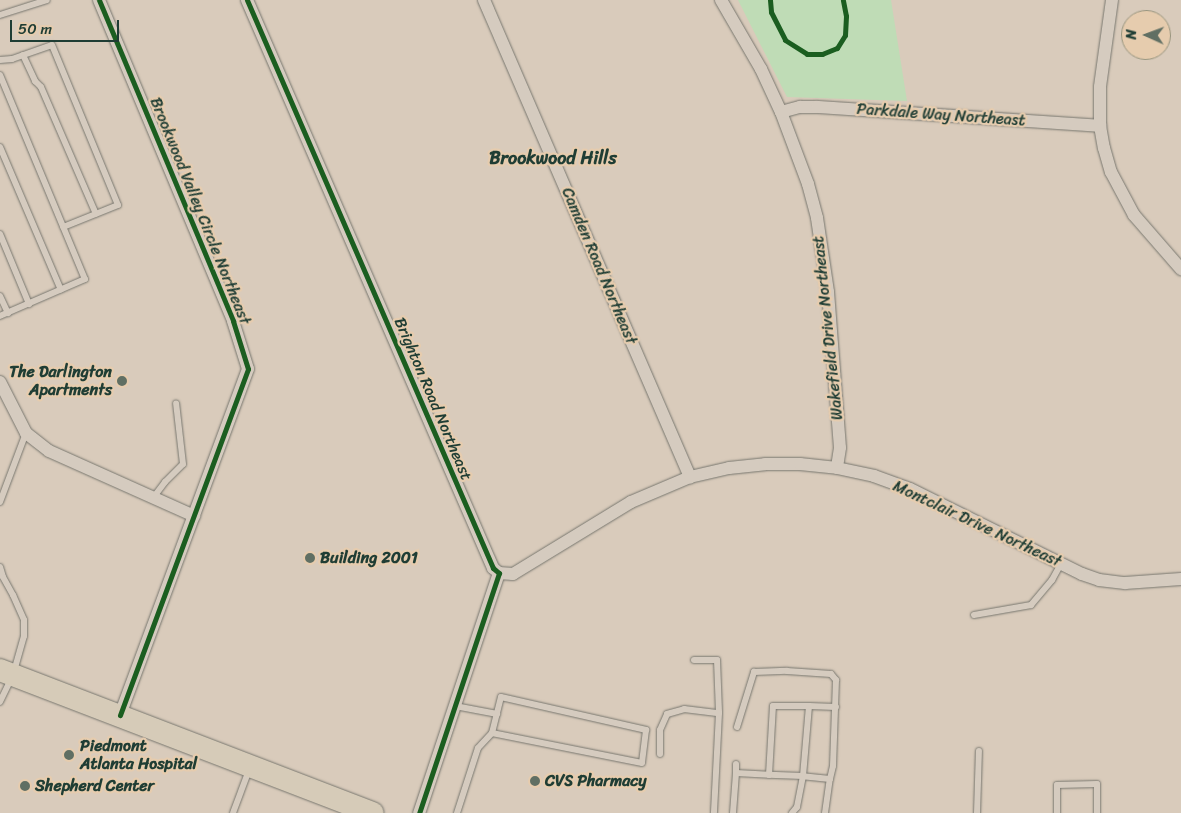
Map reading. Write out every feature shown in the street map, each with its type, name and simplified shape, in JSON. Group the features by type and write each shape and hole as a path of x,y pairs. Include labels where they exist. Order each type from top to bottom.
{"highway":[{"path":"6,672 373,813"}],"street":[{"name":"Brookwood Valley Circle Northeast","path":"99,0 233,322 248,370 120,715"},
{"name":"Brighton Road Northeast","path":"248,0 493,568 499,573"},
{"name":"Camden Road Northeast","path":"484,0 690,477"},
{"name":"Wakefield Drive Northeast","path":"722,0 761,69 781,112 808,184 824,253 840,448 837,468"},
{"path":"1112,0 1100,87 1100,126 1111,172 1122,196 1139,221 1181,269"},
{"name":"Parkdale Way Northeast","path":"781,112 800,107 817,107 1100,126"},
{"path":"0,382 26,433 49,451 194,516"},
{"name":"Montclair Drive Northeast","path":"499,573 513,574 631,502 690,477 729,468 765,464 800,464 837,468 874,476 910,489 1061,564 1099,580 1125,583 1181,579"},
{"path":"419,813 499,573"}],"lane":[{"path":"0,16 47,0"},
{"path":"0,60 23,55 52,45 118,205 63,227"},
{"path":"23,55 35,81 41,87 96,214"},
{"path":"0,75 85,279 0,316"},
{"path":"0,147 61,290"},
{"path":"0,234 29,304"},
{"path":"0,296 8,313"},
{"path":"153,498 183,464 176,403"},
{"path":"0,502 26,433"},
{"path":"974,615 1031,605 1052,580 1061,564"},
{"path":"0,567 2,578 13,594 24,620 24,636 6,672 0,702"},
{"path":"694,660 717,660 719,713 714,813"},
{"path":"737,727 754,672 787,671 831,674 836,680 836,707 833,766 826,813"},
{"path":"458,813 478,748 492,733 501,697 646,730 642,763 492,733"},
{"path":"455,706 497,714"},
{"path":"769,775 773,706 836,707"},
{"path":"792,813 797,807 803,776 809,706"},
{"path":"660,754 660,730 667,714 684,709 719,713"},
{"path":"977,813 979,751"},
{"path":"733,813 736,764"},
{"path":"233,813 250,767"},
{"path":"736,773 830,778"},
{"path":"1057,813 1057,785 1097,784 1097,813"}],"green space":[{"path":"738,0 891,0 907,101 787,97"}],"cycle path":[{"path":"99,0 233,321 248,369 120,715"},
{"path":"247,0 493,568 499,573 419,813"},
{"path":"770,0 771,12 785,40 807,54 822,54 837,48 845,35 846,16 843,0"}],"place":[{"name":"The Darlington Apartments","path":"122,381"},
{"name":"Building 2001","path":"310,558"},
{"name":"Piedmont Atlanta Hospital","path":"69,755"},
{"name":"CVS Pharmacy","path":"535,781"},
{"name":"Shepherd Center","path":"25,786"}],"district":[{"name":"Brookwood Hills","path":"553,158"}]}
